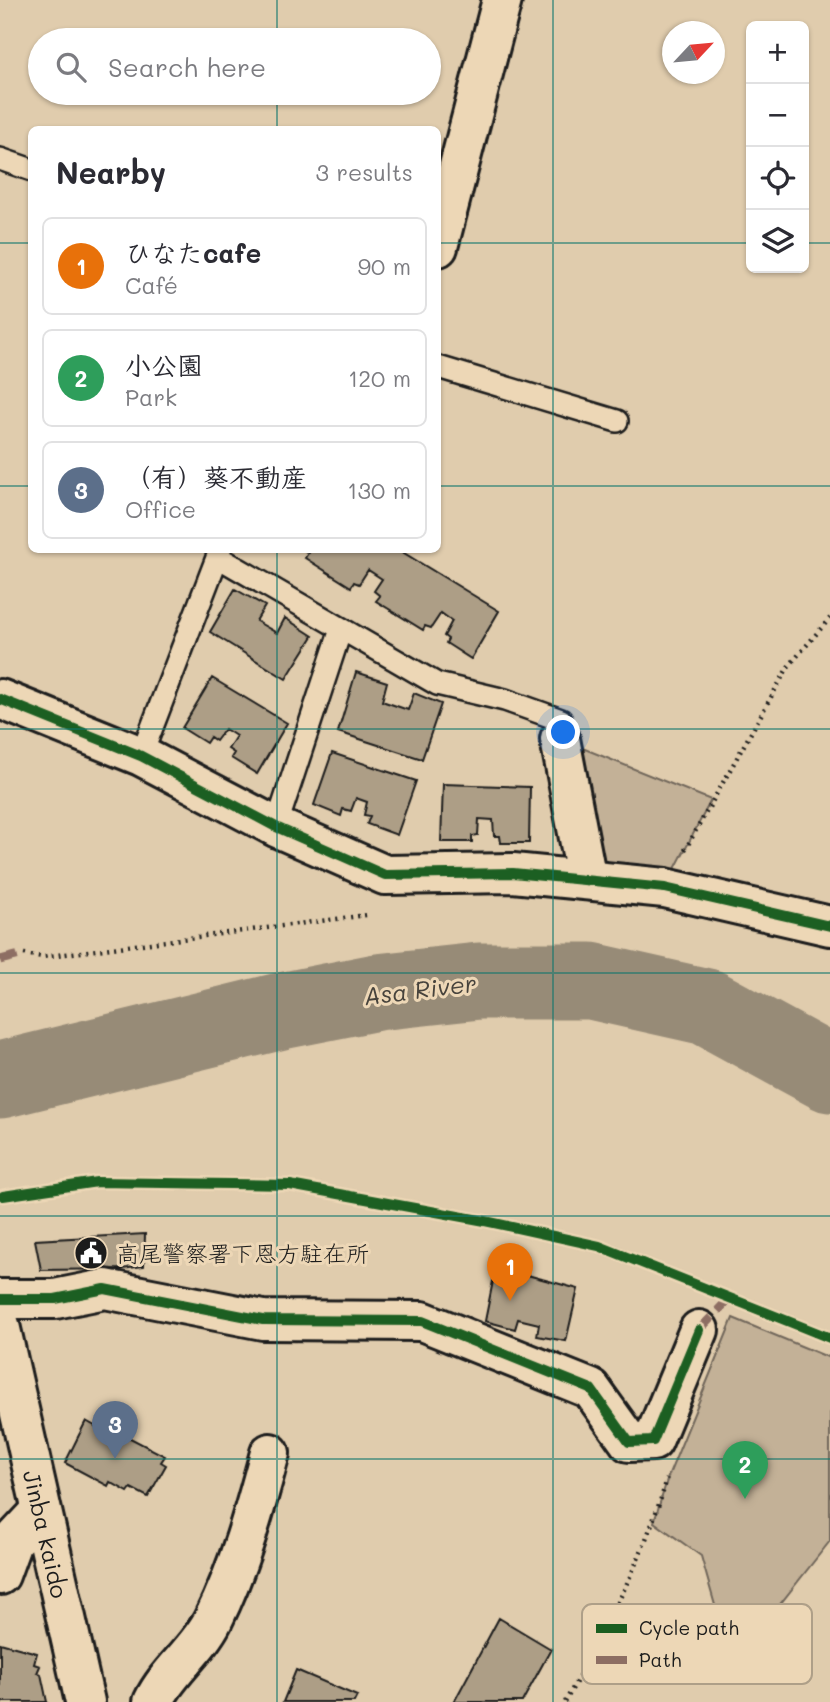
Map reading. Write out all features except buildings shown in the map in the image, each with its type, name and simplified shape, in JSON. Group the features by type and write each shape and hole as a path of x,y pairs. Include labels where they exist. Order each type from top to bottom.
{"street":[{"path":"441,235 502,0"},
{"path":"0,699 141,756 276,827 385,875 513,873 665,888 830,926"},
{"path":"560,738 587,880"},
{"path":"0,1299 55,1299 105,1289 263,1320 422,1321 591,1389 629,1443 653,1441 699,1330"},
{"name":"Jinba kaido","path":"0,1325 85,1702"},
{"path":"153,1702 161,1686 212,1622 252,1521 270,1453"},
{"path":"0,1575 12,1542 41,1511"}],"lane":[{"path":"0,159 28,169"},
{"path":"441,368 617,421"},
{"path":"141,756 219,553 341,629 437,684 505,700 561,720 560,738"},
{"path":"276,827 341,629"}],"path":[{"path":"665,888 711,800 788,667 830,618"},
{"path":"24,954 42,957 379,913"},
{"path":"619,1604 653,1528 668,1477"},
{"path":"565,1702 582,1672"}],"shaded area":[{"path":"560,739 711,800 665,888 587,880"},
{"path":"733,1318 830,1358 830,1541 780,1604 715,1604 701,1556 654,1522 668,1477"}],"waterway":[{"name":"Asa River","path":"0,1080 281,1011 377,992 479,981 591,981 707,1007 830,1074"}],"marked path":[{"path":"0,960 24,954"},
{"path":"699,1330 729,1299"}],"cycle path":[{"path":"0,699 141,756 276,827 385,875 513,873 665,888 830,926"},
{"path":"3,1196 97,1182 290,1185 485,1221 599,1246 830,1338"},
{"path":"0,1299 55,1299 105,1289 263,1320 422,1321 591,1389 629,1442 653,1441 699,1330"}],"place":[{"name":"高尾警察署下恩方駐在所","path":"91,1253"},
{"name":"ひなたcafe","path":"510,1301"},
{"name":"（有）葵不動産","path":"115,1459"},
{"name":"小公園","path":"745,1499"}]}
